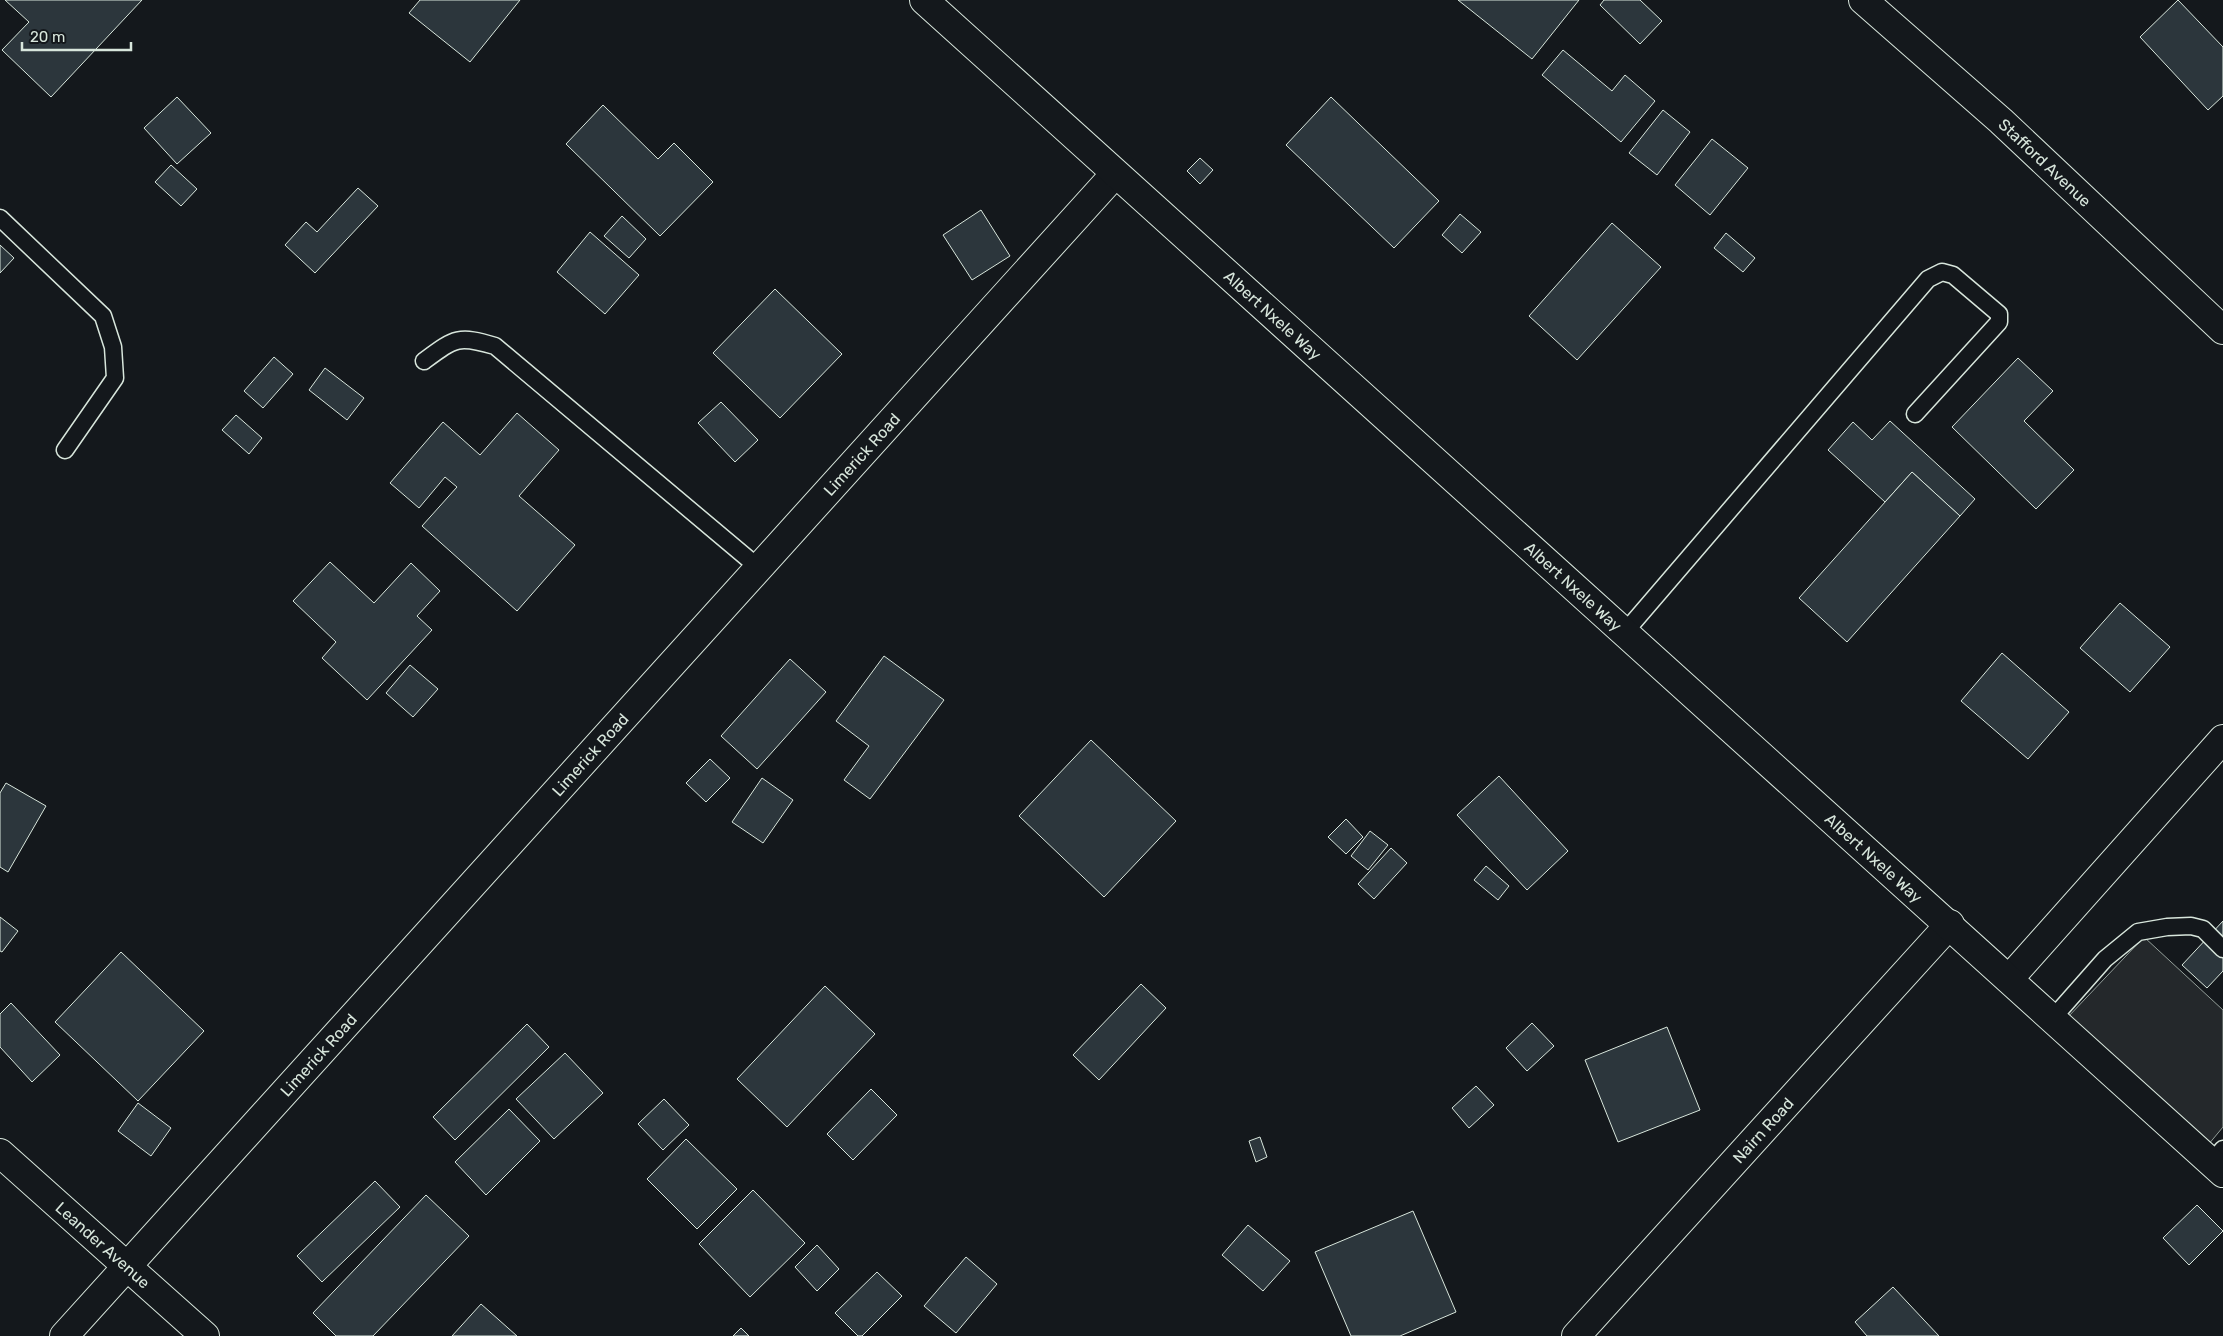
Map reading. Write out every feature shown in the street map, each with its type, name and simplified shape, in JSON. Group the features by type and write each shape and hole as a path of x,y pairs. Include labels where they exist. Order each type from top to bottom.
{"street":[{"name":"Albert Nxele Way","path":"924,0 1950,924 2052,1019 2219,1162"},
{"name":"Stafford Avenue","path":"1863,0 2001,121 2223,330"},
{"name":"Limerick Road","path":"64,1336 1115,174"},
{"path":"2009,979 2223,739"},
{"name":"Nairn Road","path":"1576,1336 1950,924"},
{"name":"Leander Avenue","path":"0,1153 128,1265 205,1336"}],"lane":[{"path":"0,218 103,316 113,347 115,378 65,450"},
{"path":"1625,632 1928,279 1942,272 1953,275 1998,314 1998,322 1915,414"},
{"path":"424,361 449,342 470,338 495,346 759,568"},
{"path":"2052,1019 2105,959 2138,932 2167,927 2191,926 2203,928 2223,949"}],"shaded area":[{"path":"2144,937 2223,1010 2223,1127 2208,1145 2067,1018"}],"building":[{"path":"5,0 142,0 51,97 2,50 29,22"},
{"path":"420,0 520,0 470,62 409,13"},
{"path":"1458,0 1579,0 1532,59"},
{"path":"1604,0 1640,0 1662,21 1640,44 1600,5"},
{"path":"2178,0 2223,47 2223,96 2208,110 2140,37"},
{"path":"1563,50 1612,91 1625,75 1655,101 1621,142 1542,75"},
{"path":"177,97 211,133 177,164 144,128"},
{"path":"1331,97 1439,201 1394,248 1286,145"},
{"path":"603,105 658,159 674,143 713,182 660,236 566,144"},
{"path":"1663,110 1690,132 1657,175 1629,153"},
{"path":"1712,139 1748,168 1710,215 1675,185"},
{"path":"1200,158 1213,170 1200,184 1187,171"},
{"path":"171,165 197,189 181,206 155,182"},
{"path":"358,188 378,206 315,273 285,245 306,222 317,232"},
{"path":"981,210 1010,256 972,280 943,235"},
{"path":"1460,214 1481,232 1462,253 1442,235"},
{"path":"622,216 646,239 629,258 604,236"},
{"path":"1612,223 1661,267 1577,360 1529,316"},
{"path":"590,232 639,275 605,314 557,272"},
{"path":"1726,233 1755,258 1743,272 1714,248"},
{"path":"0,245 14,258 0,273"},
{"path":"775,289 842,354 780,418 713,353"},
{"path":"274,357 293,374 263,408 244,391"},
{"path":"2018,358 2053,391 2024,421 2074,470 2036,509 1952,427"},
{"path":"325,368 364,398 347,420 309,390"},
{"path":"721,402 758,440 735,462 698,423"},
{"path":"517,413 559,450 519,496 575,545 517,611 422,526 457,487 445,477 419,508 390,483 443,422 480,455"},
{"path":"236,415 262,438 249,454 222,430"},
{"path":"1890,421 1975,499 1960,516 1912,472 1885,502 1828,450 1853,422 1872,440"},
{"path":"1912,472 1960,516 1847,642 1799,598"},
{"path":"330,562 374,603 411,563 440,591 417,616 432,630 367,700 322,658 336,642 293,601"},
{"path":"2120,603 2170,647 2130,692 2080,648"},
{"path":"2002,653 2069,712 2028,759 1961,701"},
{"path":"884,656 944,700 870,799 844,780 869,746 836,721"},
{"path":"790,659 826,692 757,769 721,736"},
{"path":"410,665 438,689 413,717 386,693"},
{"path":"1091,740 1176,821 1104,897 1019,816"},
{"path":"710,759 730,778 706,802 686,783"},
{"path":"1499,776 1568,851 1527,890 1457,815"},
{"path":"762,778 793,800 763,843 732,822"},
{"path":"6,783 46,806 8,872 0,867 0,793"},
{"path":"1346,819 1363,837 1346,854 1328,837"},
{"path":"1370,831 1388,845 1368,870 1351,856"},
{"path":"1391,848 1407,863 1374,899 1358,884"},
{"path":"1486,866 1509,886 1498,900 1474,880"},
{"path":"0,917 18,931 2,952 0,951"},
{"path":"2223,921 2223,971 2207,988 2182,965"},
{"path":"121,952 204,1031 138,1101 55,1022"},
{"path":"1141,984 1166,1008 1099,1080 1073,1055"},
{"path":"825,986 875,1034 787,1127 737,1079"},
{"path":"11,1003 60,1055 32,1082 0,1047 0,1014"},
{"path":"1532,1023 1554,1046 1527,1071 1506,1048"},
{"path":"527,1024 549,1047 455,1140 433,1117"},
{"path":"1667,1027 1700,1110 1618,1142 1585,1060"},
{"path":"565,1053 603,1093 554,1139 516,1099"},
{"path":"1476,1086 1494,1105 1469,1128 1452,1108"},
{"path":"871,1089 897,1115 853,1160 827,1134"},
{"path":"664,1099 689,1125 663,1150 638,1124"},
{"path":"138,1103 171,1128 151,1156 118,1131"},
{"path":"509,1109 540,1141 486,1195 455,1162"},
{"path":"1260,1137 1267,1157 1256,1162 1249,1141"},
{"path":"686,1139 737,1189 697,1229 647,1179"},
{"path":"375,1181 400,1207 322,1282 297,1256"},
{"path":"753,1190 805,1243 750,1297 699,1244"},
{"path":"426,1195 469,1236 373,1336 336,1336 313,1313"},
{"path":"2197,1205 2223,1231 2189,1265 2163,1238"},
{"path":"1413,1211 1456,1312 1400,1336 1351,1336 1315,1252"},
{"path":"1248,1225 1290,1261 1263,1291 1222,1255"},
{"path":"817,1245 839,1269 817,1291 795,1267"},
{"path":"966,1257 997,1284 956,1333 924,1306"},
{"path":"877,1272 902,1296 862,1336 858,1336 835,1313"},
{"path":"1893,1287 1939,1336 1867,1336 1855,1322"},
{"path":"481,1304 517,1336 452,1336"},
{"path":"741,1328 749,1336 733,1336"}]}
